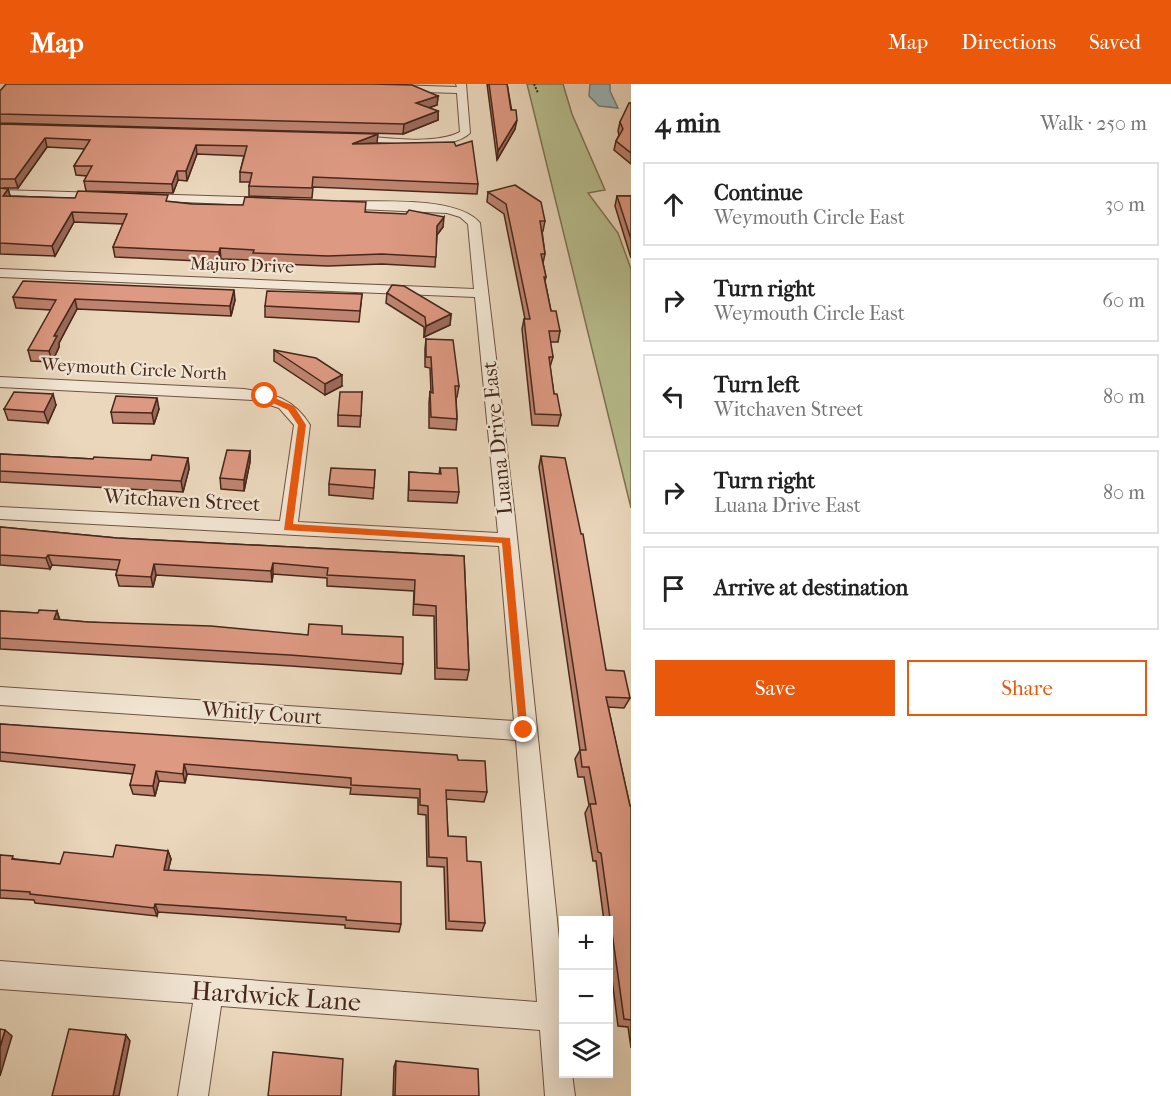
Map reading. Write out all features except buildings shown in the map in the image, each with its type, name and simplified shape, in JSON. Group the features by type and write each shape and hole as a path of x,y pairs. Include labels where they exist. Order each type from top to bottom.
{"street":[{"path":"337,138 447,141 464,135 461,87 380,87"},
{"path":"0,193 112,196"},
{"path":"135,197 289,203"},
{"name":"Luana Drive East","path":"325,204 448,209 464,214 474,224 560,1096"},
{"name":"Majuro Drive","path":"0,273 482,293"},
{"name":"Weymouth Circle North","path":"0,382 265,396 291,408 302,425 288,527"},
{"name":"Witchaven Street","path":"0,513 506,540"},
{"name":"Whitly Court","path":"0,696 524,730"},
{"name":"Hardwick Lane","path":"0,975 551,1017"},
{"path":"193,1096 209,991"}],"path":[{"path":"534,84 538,93"}],"green space":[{"path":"527,84 563,84 572,114 605,190 588,193 618,233 631,269 631,508"}],"water":[{"path":"590,84 610,84 610,91 618,108 599,106 589,96"}],"route":[{"path":"265,396 291,408 302,425 288,527 506,540 524,730"}]}
